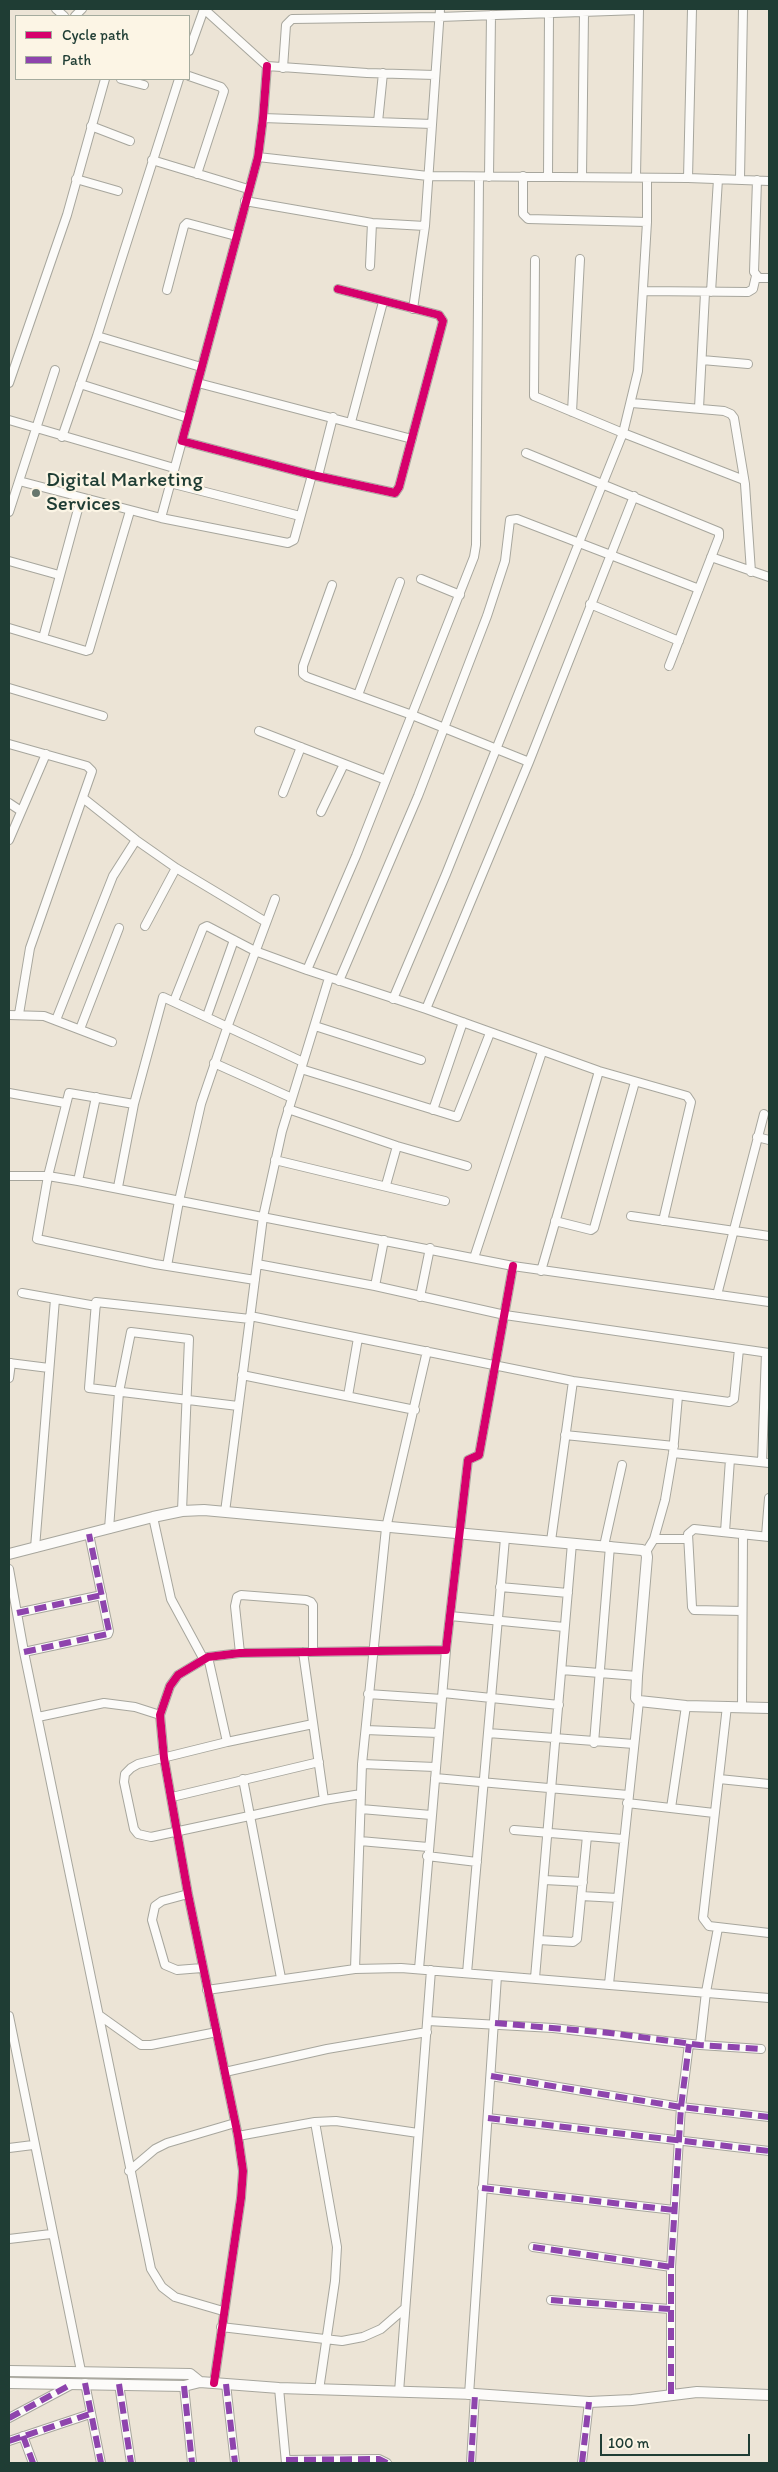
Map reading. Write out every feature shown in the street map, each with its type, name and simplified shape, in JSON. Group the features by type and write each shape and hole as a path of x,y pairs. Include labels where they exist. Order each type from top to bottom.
{"street":[{"path":"190,48 204,9 267,66 435,75"},
{"path":"413,309 425,226 440,9"},
{"path":"688,178 692,9"},
{"path":"740,179 743,9"},
{"path":"283,68 286,25 292,19 439,17 639,10 636,177"},
{"path":"582,177 584,13"},
{"path":"548,177 549,14"},
{"path":"489,178 491,15"},
{"path":"161,518 258,157 267,66"},
{"path":"378,122 383,73"},
{"path":"190,76 221,86 224,91 197,174"},
{"path":"9,383 67,215 105,80"},
{"path":"125,80 144,85"},
{"path":"62,437 97,336 179,80"},
{"path":"263,118 432,124"},
{"path":"91,126 130,141"},
{"path":"258,157 428,176 479,178 523,176 636,177 769,181"},
{"path":"152,160 248,189"},
{"path":"523,176 523,214 528,219 647,222"},
{"path":"307,970 386,780 474,557 476,545 479,178"},
{"path":"393,999 497,748 577,543 623,433 632,403 638,370 647,222 647,178"},
{"path":"76,179 118,191"},
{"path":"699,408 718,179"},
{"path":"643,291 748,292 753,289 756,276 754,272 757,180"},
{"path":"246,201 372,222 425,226"},
{"path":"370,266 372,222"},
{"path":"167,290 184,226 187,223 236,236"},
{"path":"572,412 580,259"},
{"path":"535,260 534,396 744,480"},
{"path":"756,276 769,278"},
{"path":"182,441 395,493 399,488 443,321 439,315 338,289"},
{"path":"351,422 383,302"},
{"path":"97,336 201,367"},
{"path":"702,360 748,364"},
{"path":"9,510 55,370"},
{"path":"198,382 412,439"},
{"path":"80,384 188,418"},
{"path":"632,403 724,411 734,418 744,480 751,572"},
{"path":"19,481 130,511 288,543 294,540 300,516 333,417"},
{"path":"9,420 62,437 174,468"},
{"path":"526,453 716,530 719,537 669,666"},
{"path":"170,483 300,516"},
{"path":"426,1009 529,762 609,555 634,496"},
{"path":"43,638 81,498"},
{"path":"9,628 86,651 91,648 130,511"},
{"path":"339,981 418,796 505,561 510,520 517,519 699,590"},
{"path":"711,557 769,577"},
{"path":"9,561 59,575"},
{"path":"421,579 460,594"},
{"path":"358,695 400,582"},
{"path":"332,585 303,666 303,674 529,762"},
{"path":"590,604 679,641"},
{"path":"9,688 103,716"},
{"path":"259,731 386,780"},
{"path":"9,744 91,768 83,798 30,948 20,1014"},
{"path":"283,793 301,747"},
{"path":"9,840 46,754"},
{"path":"321,812 344,764"},
{"path":"83,798 136,840 176,868 266,922"},
{"path":"9,803 21,811"},
{"path":"56,1020 113,876 136,840"},
{"path":"145,926 176,868"},
{"path":"167,1266 179,1201 201,1104 214,1063 275,899"},
{"path":"174,1001 203,928 207,926 255,951 329,978 426,1009 599,1072 687,1096 691,1102 663,1221"},
{"path":"80,1029 119,928"},
{"path":"208,1016 234,940"},
{"path":"225,1512 263,1217 288,1109 329,978"},
{"path":"118,1187 134,1104 161,999 165,997 228,1025 302,1065 454,1117 459,1115 490,1033"},
{"path":"9,1014 56,1020 112,1042"},
{"path":"433,1110 463,1022"},
{"path":"314,1026 421,1060"},
{"path":"474,1258 542,1052"},
{"path":"214,1063 292,1098"},
{"path":"541,1271 599,1072"},
{"path":"555,1221 590,1230 594,1228 635,1082"},
{"path":"134,1104 71,1092 67,1096 48,1176 37,1238 167,1266 255,1280"},
{"path":"9,1093 65,1103"},
{"path":"78,1181 96,1097"},
{"path":"288,1109 397,1146 467,1166"},
{"path":"717,1295 764,1114"},
{"path":"757,1137 769,1140"},
{"path":"386,1185 397,1146"},
{"path":"276,1160 386,1185 445,1201"},
{"path":"9,1176 48,1176 118,1187 179,1201 430,1248 541,1271 769,1302"},
{"path":"630,1216 769,1236"},
{"path":"375,1286 384,1240"},
{"path":"420,1297 430,1248"},
{"path":"257,1264 375,1286 505,1315 768,1353 766,1463 565,1435"},
{"path":"419,1969 438,1733 458,1533 468,1460 479,1455 497,1364 513,1266"},
{"path":"22,1293 96,1306"},
{"path":"35,1548 55,1299"},
{"path":"238,1406 89,1388 96,1302 250,1318 573,1380 732,1402 734,1399 739,1349"},
{"path":"109,1529 118,1392 130,1332 189,1339 182,1511"},
{"path":"348,1396 358,1338"},
{"path":"355,1968 362,1764 386,1528 415,1410 427,1351"},
{"path":"9,1378 10,1363 50,1368"},
{"path":"242,1375 415,1410"},
{"path":"550,1541 573,1380"},
{"path":"609,1984 639,1701 636,1698 637,1676 646,1586 646,1552 654,1539 665,1500 674,1449 678,1396"},
{"path":"725,1532 730,1459"},
{"path":"594,1742 607,1546 622,1465"},
{"path":"742,1611 694,1610 692,1607 688,1534 694,1529 768,1536 769,1498"},
{"path":"9,1554 182,1511 225,1512 386,1528 607,1546 646,1552"},
{"path":"153,1517 170,1599 206,1658 227,1742"},
{"path":"24,1652 108,1634 89,1534"},
{"path":"742,1707 743,1534"},
{"path":"467,1973 505,1538"},
{"path":"654,1539 688,1540"},
{"path":"535,1978 572,1543"},
{"path":"9,1569 24,1652 99,2015 129,2171 151,2269 156,2279 175,2297 223,2311"},
{"path":"500,1586 568,1593"},
{"path":"17,1612 102,1595"},
{"path":"240,1653 235,1606 237,1597 241,1595 311,1602 313,1605 312,1652"},
{"path":"450,1616 564,1627"},
{"path":"214,2383 243,2184 238,2136 188,1894 164,1758 160,1714 167,1692 178,1675 206,1658 240,1653 446,1650"},
{"path":"303,1652 324,1800"},
{"path":"562,1670 637,1676"},
{"path":"368,1694 491,1698 559,1705"},
{"path":"639,1701 686,1706 769,1708"},
{"path":"38,1717 104,1702 135,1707 160,1714"},
{"path":"671,1808 686,1706"},
{"path":"728,1706 703,1918 709,1926 769,1933"},
{"path":"313,1724 227,1742 138,1764 131,1768 126,1774 124,1782 134,1829 138,1834 151,1837 324,1800 361,1794"},
{"path":"366,1730 438,1733"},
{"path":"488,1733 634,1744"},
{"path":"172,1797 318,1762"},
{"path":"362,1764 435,1767"},
{"path":"435,1778 552,1788 628,1799 671,1808 714,1813"},
{"path":"242,1779 281,1978"},
{"path":"719,1779 769,1784"},
{"path":"361,1809 431,1815"},
{"path":"514,1830 624,1839"},
{"path":"539,1940 576,1941 587,1836"},
{"path":"360,1842 428,1851 476,1862"},
{"path":"544,1880 583,1882"},
{"path":"188,1894 162,1901 155,1906 152,1920 165,1965 177,1970 202,1968"},
{"path":"581,1896 618,1898"},
{"path":"700,2045 706,1992 718,1928"},
{"path":"207,1990 355,1968 419,1969 769,1998"},
{"path":"399,2392 431,1970"},
{"path":"471,2463 472,2394 482,2188 497,1976"},
{"path":"99,2015 141,2045 151,2045 217,2032"},
{"path":"9,2016 51,2234 81,2371"},
{"path":"428,2021 495,2023 689,2044 761,2049"},
{"path":"225,2072 327,2049 427,2032"},
{"path":"671,2394 671,2267 681,2107 689,2044"},
{"path":"491,2076 681,2107 769,2117"},
{"path":"488,2118 679,2142 769,2151"},
{"path":"238,2136 315,2122 336,2121 418,2133"},
{"path":"315,2122 337,2247 335,2281 319,2390"},
{"path":"129,2171 155,2149 167,2143 235,2123"},
{"path":"9,2148 33,2145"},
{"path":"482,2188 674,2210"},
{"path":"9,2239 51,2234"},
{"path":"533,2247 671,2267"},
{"path":"551,2300 670,2310"},
{"path":"221,2327 342,2341 363,2337 381,2329 404,2309"},
{"path":"9,2371 190,2374 200,2382"},
{"path":"9,2383 184,2386 200,2382 319,2390 472,2394 588,2402 632,2400 671,2394 716,2391 769,2395"},
{"path":"9,2418 72,2384"},
{"path":"85,2384 101,2463"},
{"path":"119,2384 131,2463"},
{"path":"226,2384 235,2463"},
{"path":"184,2386 192,2463"},
{"path":"279,2388 286,2462 379,2459 387,2463"},
{"path":"582,2463 588,2402"},
{"path":"9,2441 90,2414"},
{"path":"23,2436 33,2463"}],"marked path":[{"path":"24,1652 108,1634 109,1631 89,1534"},
{"path":"17,1613 102,1595"},
{"path":"495,2023 610,2033 700,2045 761,2049"},
{"path":"671,2394 671,2267 681,2107 689,2044"},
{"path":"491,2076 681,2107 769,2117"},
{"path":"488,2118 769,2151"},
{"path":"482,2188 674,2210"},
{"path":"533,2247 671,2267"},
{"path":"551,2300 670,2309"},
{"path":"85,2383 101,2463"},
{"path":"9,2418 72,2384"},
{"path":"119,2384 131,2463"},
{"path":"226,2384 235,2463"},
{"path":"184,2386 192,2463"},
{"path":"471,2463 475,2394"},
{"path":"582,2463 589,2402"},
{"path":"9,2441 90,2414"},
{"path":"23,2436 33,2463"},
{"path":"286,2460 379,2459 387,2463"}],"cycle path":[{"path":"267,66 258,157 182,441 312,475 395,493 399,487 443,321 439,315 338,289"},
{"path":"214,2383 241,2198 243,2171 238,2136 188,1894 164,1758 160,1715 170,1686 178,1675 208,1657 240,1653 446,1650 468,1460 479,1455 513,1266"}],"place":[{"name":"Digital Marketing Services","path":"36,493"}]}
